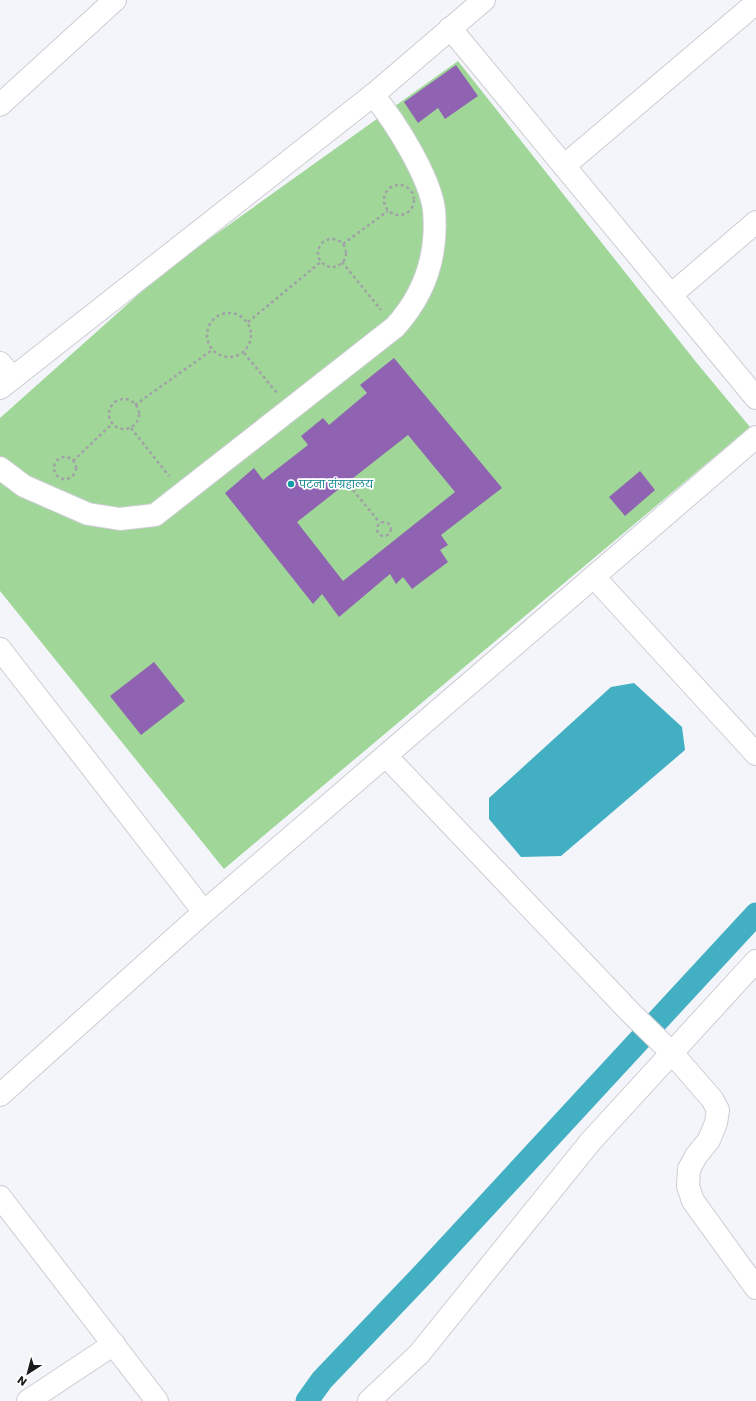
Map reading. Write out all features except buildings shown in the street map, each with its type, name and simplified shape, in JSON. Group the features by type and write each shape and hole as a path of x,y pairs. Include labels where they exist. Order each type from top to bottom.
{"street":[{"path":"0,105 115,0"},
{"path":"4,376 373,95 450,28 476,3"},
{"path":"564,166 756,3"},
{"path":"450,28 756,398"},
{"path":"0,468 24,486 88,514 120,519 155,515 395,327 410,310 428,277 434,241 434,209 425,183 409,147 391,116 373,95"},
{"path":"671,295 756,222"},
{"path":"0,1095 204,912 756,437"},
{"path":"594,577 754,749"},
{"path":"0,649 204,912"},
{"path":"386,756 631,1013 667,1047 712,1098 718,1110 716,1123 709,1140 696,1156 689,1169 688,1186 693,1201 756,1288"},
{"path":"369,1401 419,1354 667,1047 756,961"},
{"path":"0,1197 157,1401"},
{"path":"28,1401 114,1344"}],"path":[{"path":"400,185 412,192 414,202 411,211 402,216 388,211 384,202 386,192 390,188 400,185"},
{"path":"343,244 388,211"},
{"path":"330,239 335,239 343,244 346,252 342,262 332,266 327,266 322,262 318,251 322,243 330,239"},
{"path":"248,322 322,262"},
{"path":"342,262 395,327"},
{"path":"234,313 248,322 252,338 244,353 233,358 228,358 212,350 208,341 207,331 215,318 224,314 234,313"},
{"path":"136,405 212,350"},
{"path":"244,353 290,409"},
{"path":"122,399 127,399 136,405 139,414 138,420 131,428 121,429 112,424 108,416 110,407 113,403 122,399"},
{"path":"73,461 112,424"},
{"path":"131,428 183,493"},
{"path":"65,458 73,461 76,467 73,476 64,479 58,477 55,469 58,461 65,458"},
{"path":"353,490 380,523"},
{"path":"386,522 390,525 391,531 388,535 383,536 379,534 377,529 380,523 386,522"}],"green space":[{"path":"458,61 696,362 750,427 224,869 0,591 0,418 167,269"}],"water":[{"path":"634,683 682,727 685,750 561,856 521,857 489,819 489,798 611,687"}],"waterway":[{"path":"307,1401 322,1380 425,1272 756,914"}],"place":[{"name":"पटना संग्रहालय","path":"291,484"}]}
